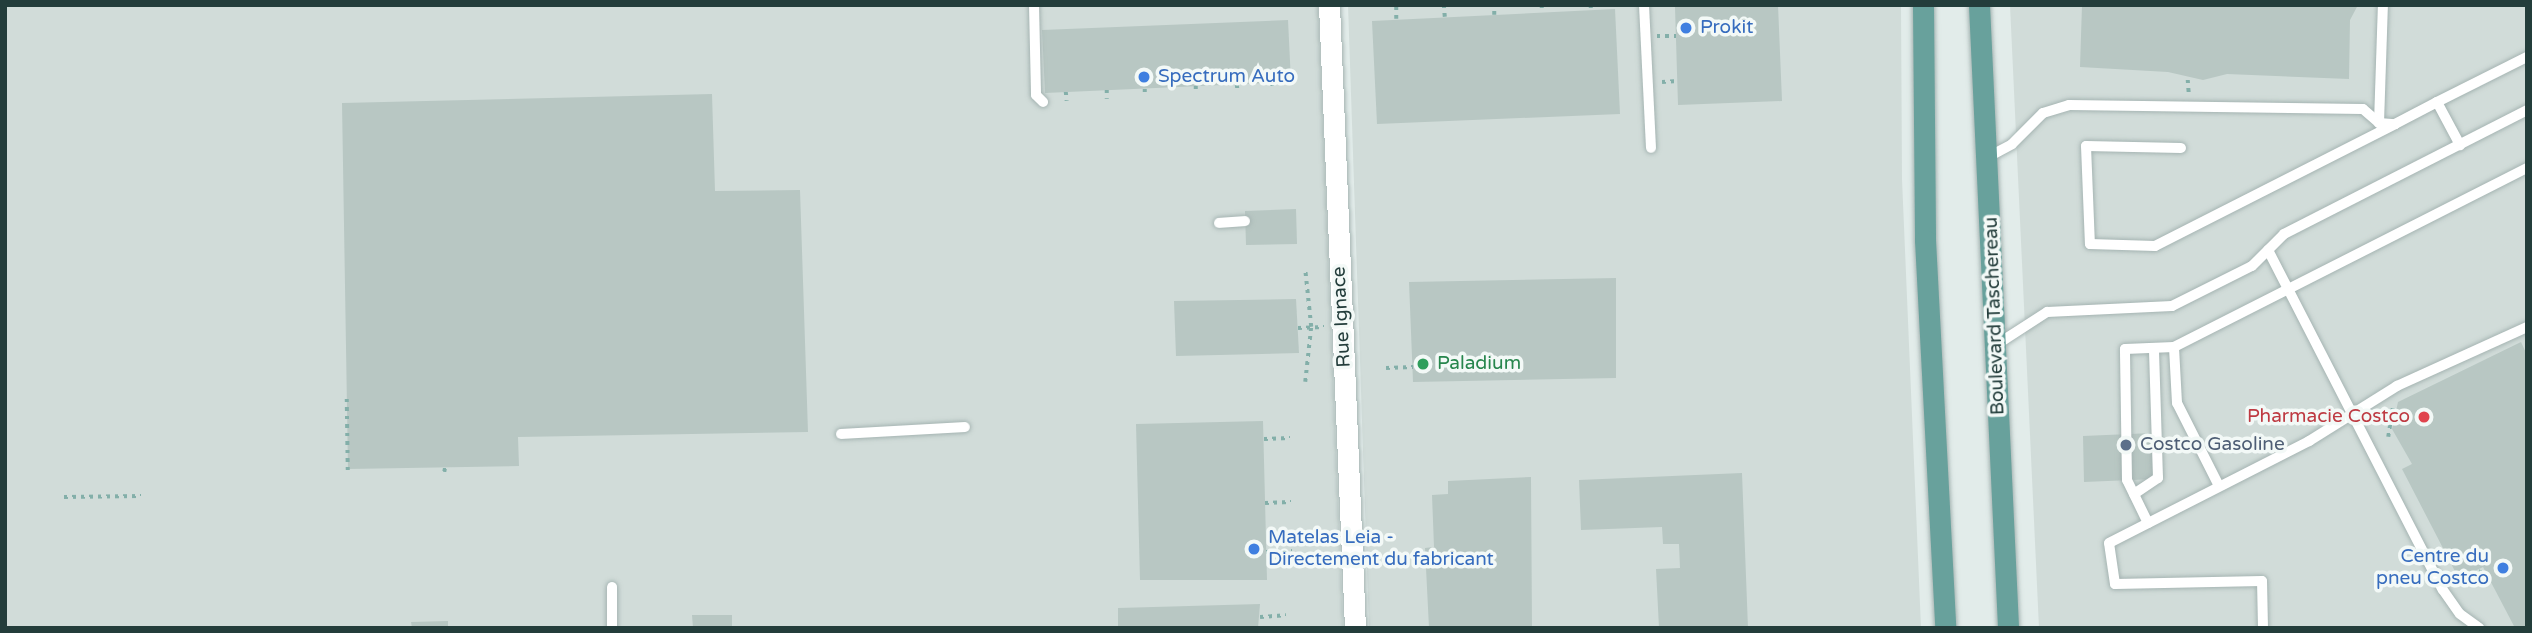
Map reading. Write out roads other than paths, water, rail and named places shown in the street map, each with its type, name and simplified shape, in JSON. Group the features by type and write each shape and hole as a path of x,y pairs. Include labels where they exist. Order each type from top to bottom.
{"main road":[{"path":"1923,5 1925,240 1945,628"},
{"name":"Boulevard Taschereau","path":"1979,5 2008,628"}],"street":[{"name":"Rue Ignace","path":"1329,5 1355,628"}],"lane":[{"path":"1034,5 1036,95 1043,102"},
{"path":"1644,5 1651,148"},
{"path":"2379,123 2383,5"},
{"path":"2181,148 2086,146 2090,244 2155,246 2527,57"},
{"path":"2437,102 2460,145"},
{"path":"1988,157 2012,144 2052,108 2102,105 2363,109 2379,123 2395,124"},
{"path":"1996,345 2055,311 2168,308 2252,266 2284,234 2527,110"},
{"path":"2148,523 2127,480 2125,349 2174,347 2527,168"},
{"path":"1219,223 1245,221"},
{"path":"2268,250 2443,590 2460,614 2479,628"},
{"path":"2263,628 2262,581 2115,583 2109,543 2309,441 2351,411 2527,327"},
{"path":"2174,347 2177,403 2219,486"},
{"path":"2134,494 2158,478 2154,348"},
{"path":"841,433 965,427"},
{"path":"612,587 612,628"}],"place":[{"name":"Prokit","path":"1686,28"},
{"name":"Spectrum Auto","path":"1144,77"},
{"name":"Paladium","path":"1423,364"},
{"name":"Pharmacie Costco","path":"2424,417"},
{"name":"Costco Gasoline","path":"2126,445"},
{"name":"Matelas Leia - Directement du fabricant","path":"1254,549"},
{"name":"Centre du pneu Costco","path":"2503,568"}]}
